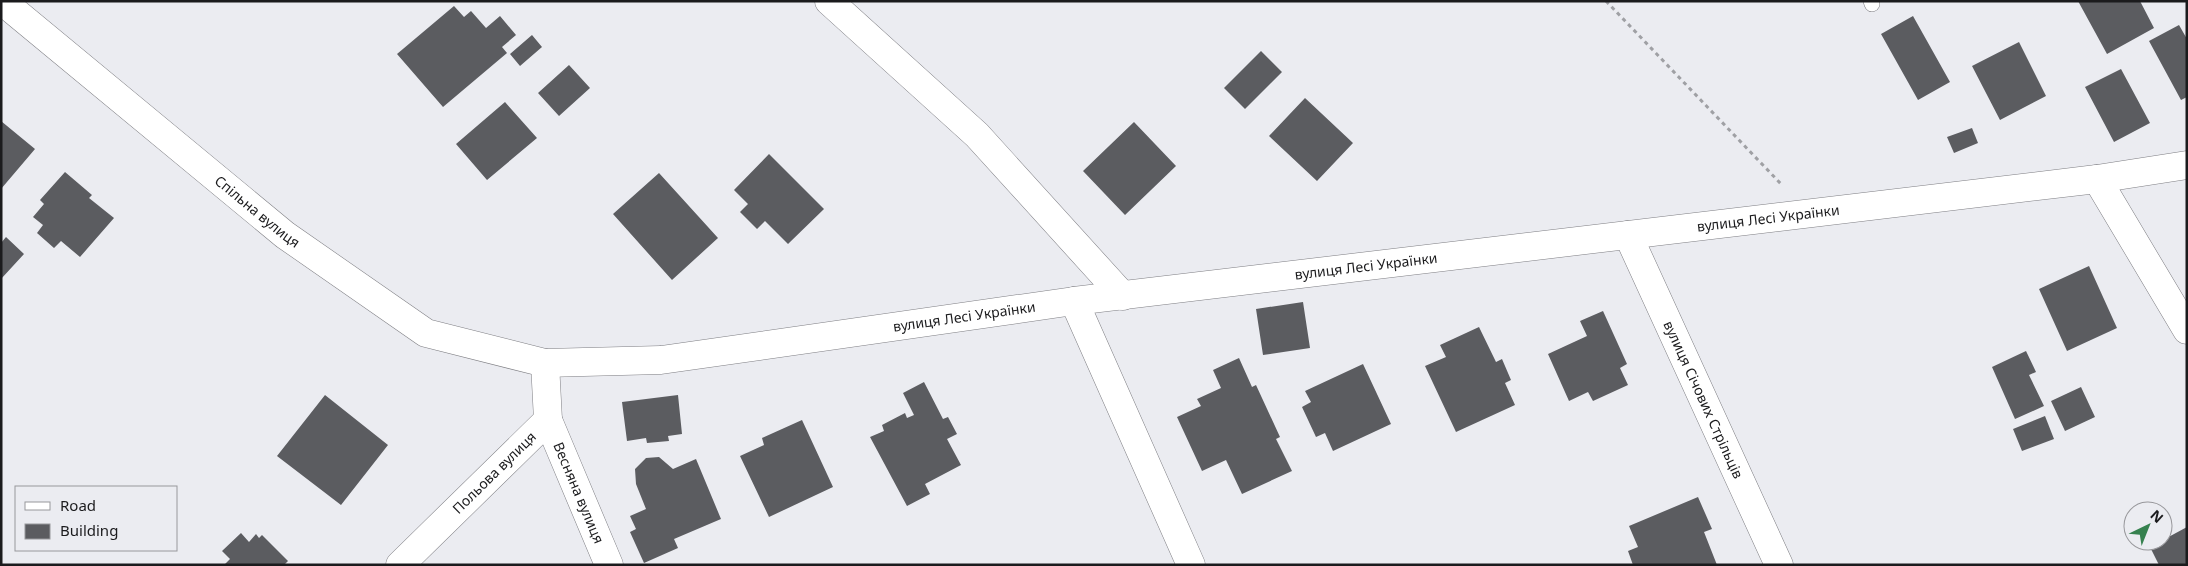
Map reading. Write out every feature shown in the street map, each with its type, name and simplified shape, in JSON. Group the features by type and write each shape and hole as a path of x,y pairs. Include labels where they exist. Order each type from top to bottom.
{"street":[{"name":"Спільна вулиця","path":"2,1 285,235 426,333 546,363"},
{"path":"829,1 977,135 1123,296"},
{"name":"вулиця Лесі Українки","path":"546,363 661,360 1074,301 2097,179 2187,165"},
{"path":"2097,179 2187,330"},
{"name":"вулиця Січових Стрільців","path":"1628,235 1779,565"},
{"path":"1074,301 1191,565"},
{"name":"Польова вулиця","path":"400,565 548,420 546,363"},
{"name":"Весняна вулиця","path":"548,420 609,565"}],"path":[{"path":"1606,1 1778,179 1801,215"}],"building":[{"path":"2078,1 2140,1 2154,28 2107,54"},
{"path":"454,6 464,17 471,11 486,28 500,16 516,35 502,47 507,53 443,107 397,54"},
{"path":"1913,16 1950,82 1918,100 1881,34"},
{"path":"2179,25 2187,39 2187,97 2181,100 2149,41"},
{"path":"532,35 542,47 520,66 510,54"},
{"path":"2019,42 2046,96 2000,120 1972,66"},
{"path":"1261,51 1282,72 1245,109 1224,88"},
{"path":"569,65 590,88 559,116 538,93"},
{"path":"2121,69 2150,123 2114,142 2085,87"},
{"path":"1305,98 1353,143 1317,181 1269,136"},
{"path":"505,102 537,138 487,180 456,144"},
{"path":"1,121 35,149 1,189"},
{"path":"1134,122 1176,166 1125,215 1083,171"},
{"path":"1972,128 1978,143 1954,153 1947,137"},
{"path":"769,154 824,209 788,244 765,221 757,229 740,212 748,204 734,190"},
{"path":"65,172 92,195 89,198 114,218 80,257 61,241 54,248 37,233 43,225 33,217 44,204 40,200"},
{"path":"659,173 718,238 672,280 613,214"},
{"path":"6,237 24,254 1,279 1,243"},
{"path":"2089,266 2117,328 2067,351 2039,289"},
{"path":"1303,302 1310,348 1263,355 1256,309"},
{"path":"1603,311 1627,364 1620,368 1628,385 1593,401 1588,392 1569,401 1548,354 1587,336 1580,321"},
{"path":"1479,327 1496,362 1502,359 1511,380 1505,383 1515,405 1456,432 1425,366 1446,357 1440,345"},
{"path":"2026,351 2036,372 2029,375 2044,406 2015,419 1992,367"},
{"path":"1239,358 1252,387 1256,385 1280,437 1276,439 1292,471 1242,494 1226,460 1202,471 1177,417 1201,406 1197,399 1221,388 1213,370"},
{"path":"1363,364 1391,424 1333,451 1325,433 1316,437 1302,407 1311,402 1305,391"},
{"path":"924,382 943,419 948,417 957,434 947,439 961,465 925,484 930,494 907,506 870,437 884,431 882,425 905,413 907,418 914,415 903,393"},
{"path":"2081,387 2095,417 2065,431 2051,401"},
{"path":"325,395 388,445 341,505 277,456"},
{"path":"678,395 682,434 668,436 669,441 647,443 646,438 627,441 622,402"},
{"path":"2045,416 2054,439 2022,451 2013,429"},
{"path":"802,420 833,487 769,517 740,456 764,445 762,438"},
{"path":"659,457 673,469 696,459 721,519 674,539 678,548 644,563 630,532 636,529 630,516 646,509 636,484 635,469 646,458"},
{"path":"1698,497 1712,529 1704,532 1717,565 1633,565 1628,551 1638,547 1629,526"},
{"path":"2187,527 2187,565 2159,565 2152,551 2173,551 2173,535"},
{"path":"241,533 249,542 256,534 259,538 262,535 288,561 284,565 224,565 230,559 222,551"}]}
